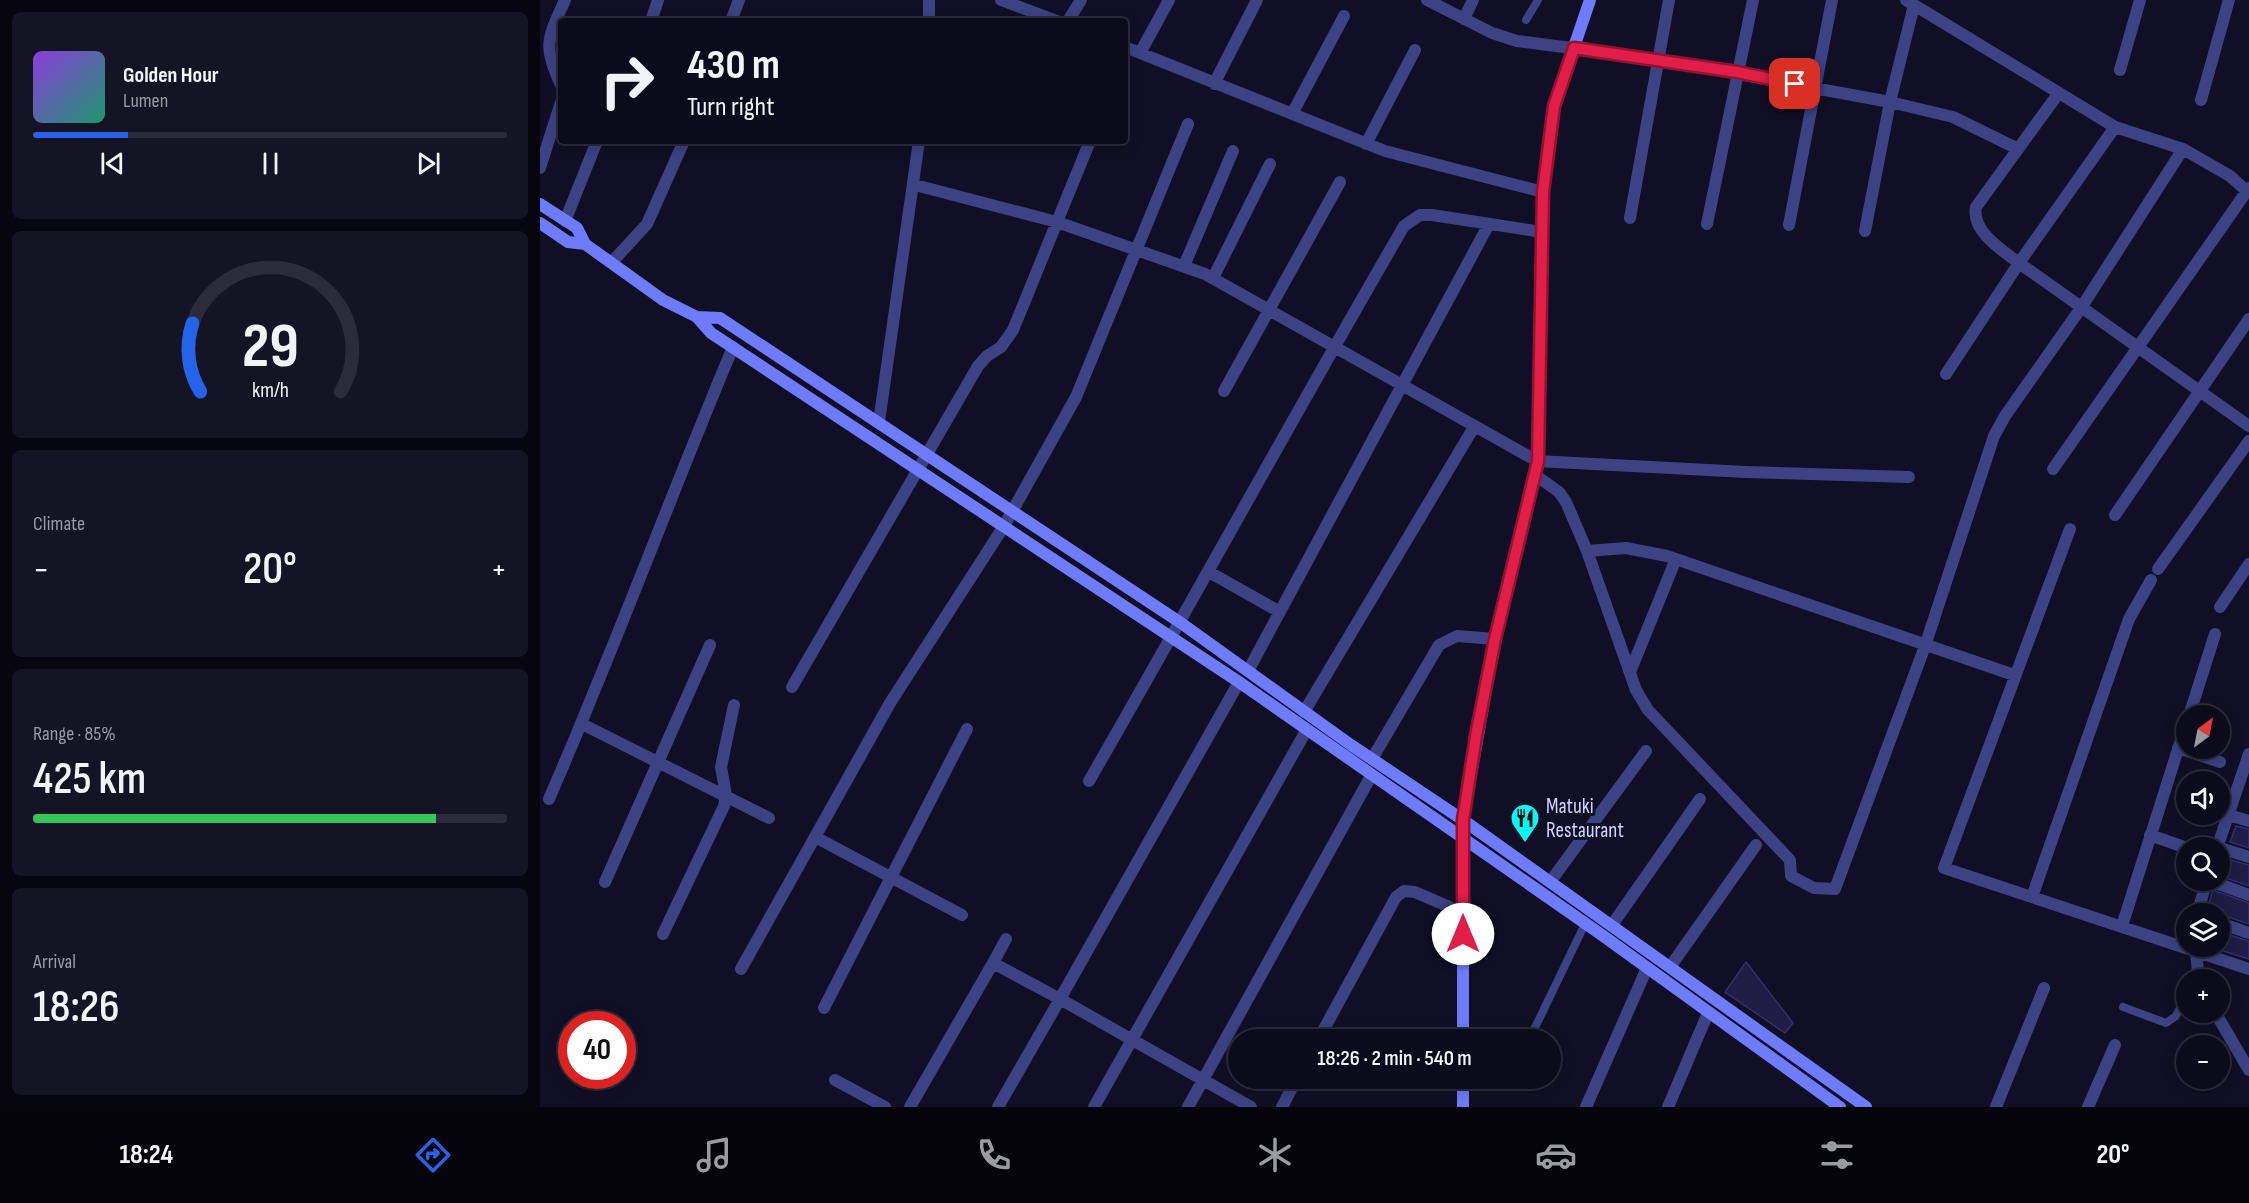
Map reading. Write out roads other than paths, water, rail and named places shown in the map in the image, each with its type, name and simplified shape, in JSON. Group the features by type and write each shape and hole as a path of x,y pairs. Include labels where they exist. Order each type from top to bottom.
{"street":[{"path":"558,77 548,52 548,40 565,0"},
{"path":"652,18 658,0"},
{"path":"732,18 739,0"},
{"path":"929,0 929,18"},
{"path":"1000,0 1049,18"},
{"path":"1070,18 1081,0"},
{"path":"1140,53 1169,0"},
{"path":"1214,84 1257,0"},
{"path":"1427,0 1492,33 1517,41 1737,72 1890,102 1953,117 2018,149"},
{"path":"1464,19 1473,0"},
{"path":"1463,1029 1463,820 1495,639 1536,467 1543,192 1554,106 1590,0"},
{"path":"1630,218 1669,0"},
{"path":"1707,224 1753,0"},
{"path":"1789,225 1832,0"},
{"path":"2120,70 2140,0"},
{"path":"2201,100 2229,0"},
{"path":"1864,231 1910,2 2115,127 2183,149 2206,161 2248,190 2053,469"},
{"path":"1292,114 1344,16"},
{"path":"1128,48 1366,144 1437,166 1543,192"},
{"path":"1366,144 1415,50"},
{"path":"2058,94 1977,207 1974,216 1978,226 1999,248 2019,263 2249,426"},
{"path":"540,168 558,111"},
{"path":"741,969 817,838 896,693 1004,526 1076,397 1188,124"},
{"path":"1946,374 2019,263 2115,127"},
{"path":"565,221 596,144"},
{"path":"612,262 647,224 683,144"},
{"path":"879,422 915,185 919,144"},
{"path":"792,687 929,455 978,366 1007,341 1089,144"},
{"path":"915,185 1057,222 1213,278 1403,384 1536,467 1563,497 1587,551 1636,690 1662,728 1790,860 1791,876 1814,888 1835,889 1925,646 1994,436 2005,416 2081,308 2183,149"},
{"path":"1184,266 1233,151"},
{"path":"1213,278 1270,164"},
{"path":"1224,391 1340,182"},
{"path":"540,204 577,228 585,244"},
{"path":"1089,781 1181,623 1335,345 1411,219 1420,215 1432,215 1542,232"},
{"path":"540,224 568,242 585,244 663,300 697,317 711,333 1173,636 1585,924 1840,1107"},
{"path":"1248,671 1488,224"},
{"path":"697,317 720,318 1181,623 1612,925 1866,1107"},
{"path":"2115,515 2249,319"},
{"path":"549,799 610,659 669,499 733,347"},
{"path":"1305,712 1474,427"},
{"path":"2158,568 2249,441"},
{"path":"1536,467 1908,477"},
{"path":"2070,529 1944,868 2176,944"},
{"path":"1587,551 1626,548 1676,558 2014,675"},
{"path":"1630,672 1676,558"},
{"path":"2220,607 2249,564"},
{"path":"1209,572 1280,612"},
{"path":"2032,897 2129,619 2151,580"},
{"path":"2192,705 2215,634"},
{"path":"1372,759 1439,645 1457,636 1495,639"},
{"path":"605,882 710,645"},
{"path":"999,1107 1239,682"},
{"path":"663,934 721,816 726,795 721,767 734,705"},
{"path":"582,724 769,818"},
{"path":"824,1008 967,729"},
{"path":"1094,1107 1306,731"},
{"path":"1550,882 1646,751"},
{"path":"2122,926 2176,754"},
{"path":"2230,810 2245,776 2249,754"},
{"path":"2211,759 2220,762"},
{"path":"1188,1107 1371,776"},
{"path":"1612,925 1700,799"},
{"path":"2230,816 2249,821"},
{"path":"2150,835 2176,844"},
{"path":"817,838 962,915"},
{"path":"1670,967 1756,845"},
{"path":"2230,851 2249,857"},
{"path":"2230,888 2249,895"},
{"path":"1324,1029 1396,897 1404,891 1415,892 1463,913"},
{"path":"2230,926 2249,933"},
{"path":"910,1107 1006,939"},
{"path":"2215,957 2249,969"},
{"path":"993,963 1133,1039 1251,1107"},
{"path":"1586,1107 1647,968"},
{"path":"1996,1107 2044,987"},
{"path":"1668,1107 1708,1013"},
{"path":"2221,1023 2249,1070"},
{"path":"2088,1107 2115,1045"},
{"path":"835,1080 885,1107"},
{"path":"1282,1107 1291,1089"},
{"path":"1464,1089 1466,1106"}],"lane":[{"path":"1526,20 1538,0"},
{"path":"1534,1029 1585,924"},
{"path":"2123,1007 2166,1023 2176,1016"}],"place":[{"name":"Matuki Restaurant","path":"1525,844"}]}
